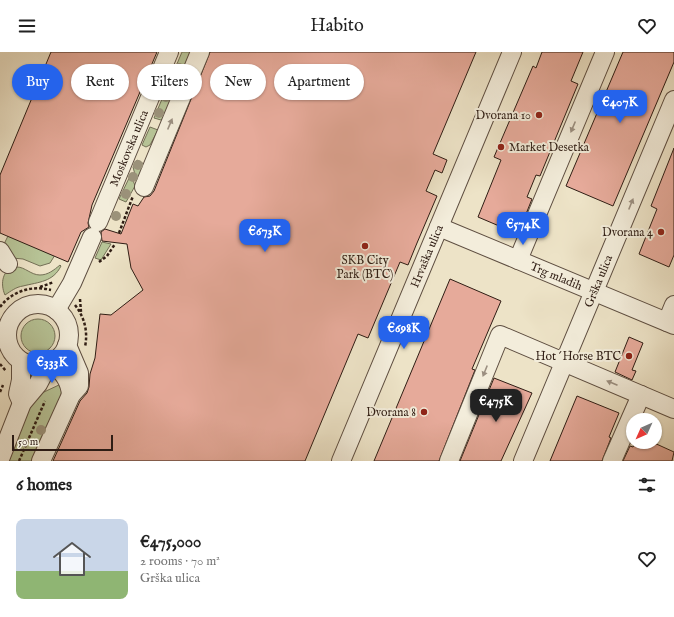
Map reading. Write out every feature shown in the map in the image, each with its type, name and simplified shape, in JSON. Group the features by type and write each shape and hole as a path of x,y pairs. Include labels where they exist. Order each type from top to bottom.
{"street":[{"name":"Moskovska ulica","path":"56,310 72,283 169,52"},
{"path":"144,187 200,52"},
{"name":"Hrvaška ulica","path":"341,461 512,52"},
{"path":"518,260 605,52"},
{"name":"Grška ulica","path":"523,461 595,292 674,100"},
{"path":"129,148 155,160"},
{"name":"Trg mladih","path":"439,227 670,324"},
{"path":"0,459 22,403 38,384 50,364 61,356 67,345 69,332 67,324 56,310 45,305 32,304 21,309 12,318 7,330 7,338 12,352 21,361 30,365 50,364 65,376 70,384 71,395"},
{"path":"670,324 674,305"},
{"path":"449,461 500,335 674,409"},
{"path":"41,461 71,395 79,386 80,380 67,345"},
{"path":"21,361 21,380 18,394 22,403"},
{"path":"612,461 641,395"}],"path":[{"name":"Moskovska ulica","path":"119,233 126,210 136,189 142,192 144,187"},
{"path":"96,264 107,256 115,244"},
{"path":"38,288 58,280"},
{"path":"20,461 48,395"}],"green space":[{"path":"182,52 192,52 187,64 177,64"},
{"path":"162,100 172,100 164,119 161,120 154,118"},
{"path":"150,127 158,130 150,145 146,147 142,145"},
{"path":"137,160 144,164 137,182 133,167"},
{"path":"131,174 135,186 126,202 119,199"},
{"path":"8,236 55,255 50,263 40,266 23,259 12,258 3,246"},
{"path":"102,242 111,244 101,260 95,258"},
{"path":"60,265 61,266 58,271 50,278 18,287 5,295 3,291 5,273 12,268 20,267 34,274 43,275"},
{"path":"38,319 50,324 55,336 50,348 38,353 26,348 21,336 26,324"},
{"path":"61,384 64,392 34,461 9,461 30,406 39,392 44,392"}],"building":[{"path":"51,52 157,52 152,64 137,64 137,99 92,205 88,223 89,227 81,232 68,262 0,233 0,175 31,100 63,100 63,64 46,64"},
{"path":"210,52 476,52 433,154 447,160 442,173 435,170 426,191 437,196 408,265 400,262 368,338 358,334 305,461 53,461 80,401 87,393 89,387 90,374 95,358 100,314 111,315 143,290 131,268 127,244 102,241 101,232 105,229 121,234 133,204 138,206 144,197 150,196 154,191 191,100 202,100 202,72"},
{"path":"542,52 583,52 571,81 578,84 540,176 536,175 527,197 532,199 518,234 478,217 501,160 494,157 533,66 536,68"},
{"path":"623,52 674,52 674,62 613,206 566,186"},
{"name":"Dvorana 4","path":"674,148 674,255 669,267 639,254 657,209 651,206"},
{"name":"Dvorana 8","path":"450,279 501,301 472,369 475,370 439,461 374,461"},
{"name":"Hot´Horse BTC","path":"629,337 643,343 632,370 636,371 632,380 615,372"},
{"path":"494,378 532,393 501,461 460,461"},
{"path":"577,396 619,413 609,437 611,438 602,461 550,461"},
{"path":"662,447 674,452 672,461 623,461 629,449 662,449"}],"place":[{"name":"Dvorana 10","path":"539,115"},
{"name":"Market Desetka","path":"501,147"},
{"name":"Dvorana 4","path":"661,232"},
{"name":"SKB City Park (BTC)","path":"365,246"},
{"name":"Hot´Horse BTC","path":"629,356"},
{"name":"Dvorana 8","path":"424,412"}]}
